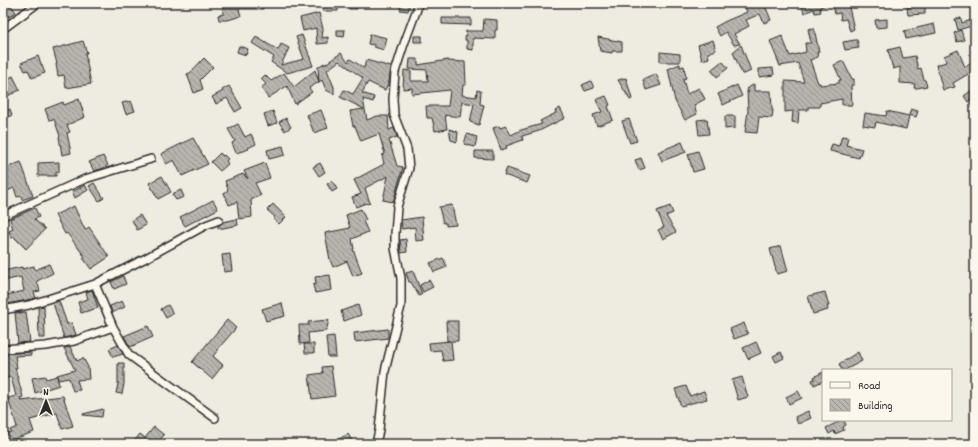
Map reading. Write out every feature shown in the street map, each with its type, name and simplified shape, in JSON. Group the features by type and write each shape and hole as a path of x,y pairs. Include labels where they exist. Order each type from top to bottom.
{"street":[{"path":"3,29 36,3"},
{"path":"376,444 379,430 385,371 401,306 401,278 395,248 396,207 409,168 407,149 394,115 393,99 395,72 418,3"},
{"path":"3,216 85,179 151,159"},
{"path":"3,310 29,305 95,284 206,225 219,220"},
{"path":"95,284 113,327 129,355 215,418"},
{"path":"3,349 46,346 74,341 113,327"}],"building":[{"path":"3,3 9,3 16,12 9,17 3,9"},
{"path":"225,3 263,3 263,9 239,9 241,16 228,20 219,20 218,15 224,14 223,6 225,6"},
{"path":"323,3 338,3 338,11 323,11"},
{"path":"349,3 356,3 357,9 349,9"},
{"path":"401,3 410,3 408,11 400,10"},
{"path":"743,3 764,3 771,20 764,23 760,14 746,20 749,26 734,34 740,44 734,45 726,32 720,36 715,27 747,12"},
{"path":"801,3 830,4 820,7 821,12 815,13 814,9 804,13"},
{"path":"848,3 854,29 850,31 846,19 841,20 840,13 835,14 833,6"},
{"path":"925,6 925,14 908,15 907,7"},
{"path":"319,13 323,29 322,38 328,37 328,43 317,44 316,28 303,31 300,18"},
{"path":"442,18 471,18 471,25 442,24"},
{"path":"961,18 962,23 975,19 975,25 958,30 955,19"},
{"path":"484,19 497,20 495,39 473,38 473,50 467,49 467,40 465,40 466,31 483,31"},
{"path":"887,19 887,27 876,28 875,20"},
{"path":"934,24 936,33 906,39 904,31"},
{"path":"814,28 819,52 817,52 818,57 810,60 818,83 820,83 820,85 839,83 839,80 841,80 834,65 843,61 852,79 854,79 854,85 851,85 852,105 842,105 842,99 820,103 820,107 808,107 808,110 799,110 798,123 792,122 793,111 785,112 785,81 804,82 798,63 780,66 770,41 782,36 790,56 806,52 805,43 811,43 808,29"},
{"path":"337,30 345,30 344,37 337,36"},
{"path":"961,30 964,40 957,42 954,33"},
{"path":"370,34 387,38 384,50 368,44"},
{"path":"302,35 313,66 287,73 271,62 274,57 252,43 256,37 278,50 281,44 289,48 281,65 304,59 296,37"},
{"path":"414,36 422,36 422,42 414,42"},
{"path":"598,37 622,42 622,51 612,51 612,53 600,51"},
{"path":"713,40 716,50 708,53 709,58 702,60 698,45"},
{"path":"857,40 859,48 845,50 843,42"},
{"path":"83,41 87,53 85,53 91,84 66,88 64,75 58,76 57,64 53,49"},
{"path":"741,45 751,71 744,74 742,74 733,52"},
{"path":"239,46 248,49 246,55 237,52"},
{"path":"900,47 903,58 915,56 918,69 921,68 927,86 914,88 915,84 900,83 900,67 893,69 888,50"},
{"path":"958,50 965,67 975,61 975,70 953,83 955,87 943,90 936,65 946,62 944,56"},
{"path":"660,52 680,54 680,62 660,62"},
{"path":"341,53 348,62 350,59 364,68 366,60 391,67 389,82 385,90 368,82 362,93 374,97 373,102 363,99 367,120 377,116 388,116 389,130 394,128 397,137 389,140 397,166 403,167 393,202 383,200 388,176 365,188 370,203 356,207 352,197 361,194 354,180 384,164 382,155 385,154 379,134 361,141 355,126 353,126 350,111 364,109 340,97 344,90 353,94 363,78 339,61 327,70 334,87 334,94 326,90 322,80 319,82 318,67 324,63 324,65"},
{"path":"38,56 45,73 32,78 28,70 25,71 21,63"},
{"path":"204,58 213,67 200,80 203,89 194,93 187,74 190,73"},
{"path":"410,59 418,59 418,65 448,60 465,62 466,85 463,85 462,95 476,97 477,90 481,91 480,104 484,105 479,125 470,122 474,104 462,102 460,117 445,115 447,129 435,131 432,118 427,118 426,106 448,106 450,90 412,94 412,88 403,89 404,70 411,71 411,81 428,81 427,70 409,69"},
{"path":"723,62 728,68 717,77 711,70"},
{"path":"680,64 680,67 684,66 686,78 683,79 687,94 699,88 705,99 694,105 697,114 685,120 675,101 668,69"},
{"path":"773,68 774,75 759,77 759,69"},
{"path":"315,70 319,82 309,88 312,92 295,104 287,86 268,98 261,88 266,84 261,79 265,75 271,81 284,73 294,87"},
{"path":"656,74 661,85 646,90 643,80"},
{"path":"13,76 20,90 3,98 3,81"},
{"path":"626,78 632,99 630,100 618,80"},
{"path":"591,81 594,88 585,91 582,85"},
{"path":"754,84 754,91 771,91 773,110 772,118 759,117 757,133 745,132 748,111 747,91 749,93 747,89"},
{"path":"737,85 742,96 723,105 718,94"},
{"path":"229,86 242,108 235,112 227,98 216,104 212,97"},
{"path":"975,88 975,96 968,102 964,96"},
{"path":"606,96 610,105 608,106 613,120 597,126 593,115 602,112 596,100"},
{"path":"79,99 85,117 67,125 70,132 67,133 71,153 62,155 60,136 54,119 49,120 45,109 63,102 64,105"},
{"path":"131,101 135,111 126,114 122,103"},
{"path":"560,108 565,118 539,131 522,136 523,140 506,146 507,148 501,150 493,128 506,126 511,135 521,130 542,124 540,121 556,113 555,111"},
{"path":"10,109 12,115 3,120 3,113"},
{"path":"911,109 918,111 916,117 909,115"},
{"path":"321,110 328,128 314,133 307,115"},
{"path":"273,111 277,123 268,126 264,114"},
{"path":"887,111 909,116 906,129 876,122 875,127 863,125 865,113 886,116"},
{"path":"725,116 735,116 735,128 725,129"},
{"path":"286,118 291,127 285,131 279,122"},
{"path":"629,119 637,141 630,143 622,121"},
{"path":"707,119 709,134 699,135 697,120"},
{"path":"238,124 245,137 251,134 256,144 248,148 249,149 236,153 232,143 235,141 228,129"},
{"path":"449,129 458,132 457,142 451,140"},
{"path":"467,134 477,137 475,147 464,144"},
{"path":"842,136 848,137 846,145 862,149 859,158 830,151 832,144 839,146"},
{"path":"193,138 208,164 182,176 174,160 166,164 161,154"},
{"path":"682,142 686,152 662,161 658,152"},
{"path":"283,146 285,155 269,159 267,150"},
{"path":"475,151 493,151 493,159 475,158"},
{"path":"698,151 704,169 693,172 688,154"},
{"path":"220,153 228,159 226,161 228,164 220,171 211,162"},
{"path":"103,156 108,165 94,171 89,162"},
{"path":"641,158 645,168 639,170 635,160"},
{"path":"21,162 33,196 22,200 21,196 17,197 14,188 3,193 3,169"},
{"path":"59,162 59,172 56,172 56,176 38,176 38,163"},
{"path":"265,163 270,178 255,183 261,195 251,200 252,217 239,219 237,202 229,205 224,193 228,190 225,181 243,174 248,179 244,171"},
{"path":"320,163 325,172 319,176 313,167"},
{"path":"507,168 530,176 527,183 504,175"},
{"path":"162,176 171,192 158,199 149,183"},
{"path":"332,181 337,189 332,192 327,184"},
{"path":"94,183 104,198 99,201 89,186"},
{"path":"85,185 88,190 75,198 72,192"},
{"path":"181,190 184,197 176,200 172,194"},
{"path":"213,200 218,209 185,226 180,217"},
{"path":"273,204 286,217 279,224 273,219 275,217 267,210"},
{"path":"452,205 456,225 446,226 446,223 443,223 439,207"},
{"path":"74,206 85,230 89,227 109,257 91,269 83,258 85,257 67,233 65,234 55,215"},
{"path":"670,206 673,213 666,216 676,232 663,239 658,230 664,227 657,211"},
{"path":"35,208 39,217 34,219 45,229 26,249 14,237 11,238 9,231 13,229 10,219"},
{"path":"361,209 366,220 363,221 368,232 352,239 353,249 362,273 353,276 347,261 333,267 330,260 325,233 350,228 346,215"},
{"path":"140,215 146,225 137,230 132,220"},
{"path":"422,217 424,240 416,241 415,227 402,229 401,220"},
{"path":"237,219 238,225 218,229 218,226 223,222"},
{"path":"406,239 407,252 401,253 400,240"},
{"path":"781,246 788,271 777,274 770,249"},
{"path":"230,254 232,271 224,272 222,255"},
{"path":"443,258 447,267 434,272 430,263"},
{"path":"49,264 53,273 37,281 40,291 34,292 36,298 3,305 3,296 24,291 21,277 3,281 3,271 34,266 35,270"},
{"path":"413,271 422,294 419,296 411,282 409,282 406,273"},
{"path":"330,275 332,290 315,293 313,285 316,284 315,277"},
{"path":"123,276 126,284 114,289 111,282"},
{"path":"429,280 433,287 423,292 420,285"},
{"path":"92,290 98,308 81,313 78,302 88,299 86,292"},
{"path":"825,292 829,306 827,306 828,310 813,314 808,296"},
{"path":"59,301 67,324 72,323 76,335 64,338 53,303"},
{"path":"122,301 125,307 112,313 110,306"},
{"path":"282,303 285,316 266,321 262,309"},
{"path":"168,305 173,314 166,318 161,309"},
{"path":"358,305 361,315 344,321 341,311"},
{"path":"44,306 45,338 39,338 38,307"},
{"path":"26,312 30,342 18,343 15,313"},
{"path":"227,320 236,328 213,356 223,365 212,379 192,362"},
{"path":"329,320 326,331 308,333 309,343 300,344 299,325 309,325 308,322"},
{"path":"446,321 458,321 458,341 451,341 453,360 443,361 441,350 430,351 429,343 450,341 447,341"},
{"path":"744,323 748,334 734,339 730,329"},
{"path":"148,326 153,337 130,347 124,336"},
{"path":"388,329 388,338 355,342 354,333"},
{"path":"334,336 336,357 328,357 326,337"},
{"path":"756,342 761,353 748,359 743,348"},
{"path":"304,344 314,344 314,353 305,353"},
{"path":"118,345 123,354 113,357 109,349"},
{"path":"70,347 77,361 83,358 88,367 89,379 77,380 80,390 73,391 69,378 58,380 57,375 75,370 64,348"},
{"path":"31,352 31,355 15,356 17,368 15,368 23,397 20,398 21,401 63,396 73,426 62,429 57,413 30,420 34,432 3,441 3,434 11,432 10,430 17,427 8,398 16,396 11,377 3,379 3,354"},
{"path":"781,352 784,358 776,362 773,356"},
{"path":"858,352 862,361 847,369 842,369 839,364"},
{"path":"118,363 124,363 124,384 122,394 116,393 118,384"},
{"path":"331,366 335,396 312,399 309,375 323,373 322,367"},
{"path":"822,373 822,381 814,385 812,380 815,379 814,377"},
{"path":"45,376 46,379 57,376 59,385 35,393 32,378"},
{"path":"742,377 748,397 738,400 732,380"},
{"path":"686,386 690,396 704,391 707,399 681,406 675,389"},
{"path":"798,391 802,398 789,404 786,397"},
{"path":"103,409 102,417 83,415 83,414"},
{"path":"808,411 811,418 798,424 795,417"},
{"path":"840,421 844,421 846,425 843,427 844,430 835,434 834,431 829,434 826,428"},
{"path":"154,427 164,435 156,444 132,444 140,434 145,438"},
{"path":"348,434 354,444 330,444"}]}
